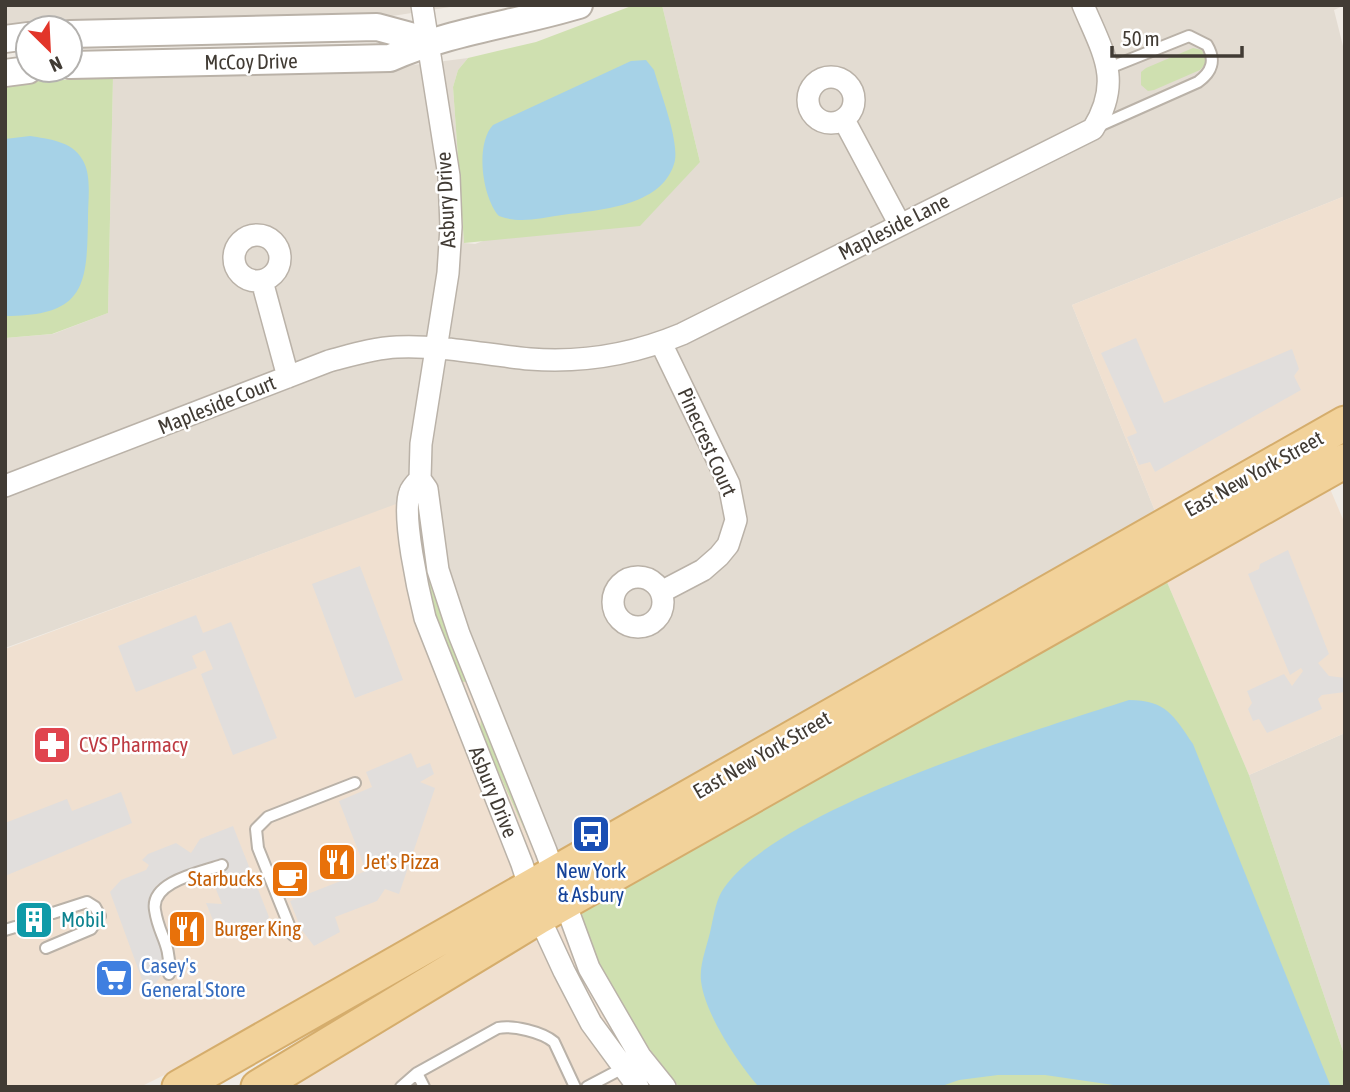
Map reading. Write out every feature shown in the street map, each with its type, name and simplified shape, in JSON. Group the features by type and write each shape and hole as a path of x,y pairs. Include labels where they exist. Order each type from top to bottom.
{"main road":[{"name":"East New York Street","path":"258,1087 547,894 1345,423"},
{"name":"East New York Street","path":"179,1087 547,894 1345,461"}],"street":[{"name":"Asbury Drive","path":"422,5 451,208 448,273 421,444 420,479 410,492 409,526 415,576 425,618 547,894 591,1023 632,1062 665,1087"},
{"name":"McCoy Drive","path":"84,65 390,58 429,41 579,5"},
{"path":"1083,5 1109,68 1109,97 1093,129"},
{"name":"McCoy Drive","path":"84,34 377,27 429,41"},
{"path":"844,120 899,223"},
{"name":"Mapleside Lane","path":"435,348 562,359 624,352 661,343 1093,129"},
{"path":"262,281 288,377"},
{"name":"Pinecrest Court","path":"661,343 729,484 736,520 728,545 719,556 702,570 661,592"},
{"name":"Mapleside Court","path":"5,486 288,377 366,351 396,347 435,348"},
{"name":"Asbury Drive","path":"547,894 589,968 632,1062 638,1087"}],"lane":[{"name":"Mapleside Lane","path":"1093,129 1198,82 1210,70 1213,61 1207,45 1189,36 1109,68"},
{"path":"293,935 258,848 256,829 268,817 355,783"},
{"path":"169,974 170,952 155,909 160,892 177,882 222,865"},
{"path":"46,948 91,929 100,916 95,907 87,902 53,913"},
{"path":"401,1087 417,1073 505,1026 548,1037 554,1042 575,1087"},
{"path":"587,1087 632,1062"},
{"path":"417,1073 424,1087"}],"shaded area":[{"path":"5,5 463,5 373,19 84,24 84,14 14,14 14,26 5,26"},
{"path":"662,5 1345,5 1334,10 1345,54 1345,196 1072,305 1157,516 541,866 423,495 5,648 5,338 53,334 108,313 113,77 343,74 468,58 458,70 453,87 464,243 475,244 700,162"},
{"path":"1345,196 1345,417 1157,516 1072,305"},
{"path":"1136,338 1164,403 1292,349 1299,369 1294,376 1301,390 1155,472 1150,462 1139,465 1127,437 1137,433 1101,353"},
{"path":"1328,484 1345,524 1345,733 1249,775 1164,575"},
{"path":"423,494 541,866 221,1047 140,1087 5,1087 5,649"},
{"path":"1288,550 1329,654 1318,663 1329,676 1345,678 1345,692 1322,695 1318,699 1322,709 1267,733 1259,719 1253,721 1248,709 1252,703 1247,691 1284,674 1292,686 1303,671 1301,668 1290,675 1248,574 1259,569 1260,564"},
{"path":"360,566 403,680 355,698 312,584"},
{"path":"196,615 203,633 231,622 277,738 233,755 201,674 213,669 205,650 192,656 197,668 136,692 118,646"},
{"path":"1345,733 1345,1057 1249,775"},
{"path":"411,753 417,768 430,763 434,774 420,782 435,788 399,894 385,889 377,901 335,917 340,932 314,946 301,929 290,901 366,871 339,801 372,787 366,772"},
{"path":"121,792 132,823 5,876 5,823 67,799 72,811"},
{"path":"233,826 269,917 261,929 239,938 236,931 217,930 206,903 222,904 206,865 156,886 148,901 170,963 151,990 144,985 110,892 121,880 146,870 149,865 142,860 148,854 176,843 191,853 200,839"},
{"path":"581,908 631,1025 679,1087 283,1087"}],"green space":[{"path":"634,5 662,5 700,162 640,226 464,243 453,87 458,70 468,58 536,42"},
{"path":"1193,48 1202,50 1207,62 1200,70 1154,90 1148,91 1141,85 1141,72 1146,68"},
{"path":"113,77 108,313 52,334 5,338 5,83 84,84 84,79"},
{"path":"415,491 469,677 465,682 458,681 432,611 422,565"},
{"path":"1164,575 1249,775 1345,1057 1345,1087 679,1087 631,1025 588,949 581,908"},
{"path":"481,717 537,849 534,851 480,731"}],"water":[{"path":"646,60 654,70 675,144 674,164 667,178 642,198 610,208 530,220 499,216 488,196 483,170 484,145 493,125 631,61"},
{"path":"30,136 52,140 72,148 85,165 89,187 86,261 83,278 67,303 32,315 5,316 5,139"},
{"path":"1129,700 1161,707 1174,718 1193,744 1331,1087 1127,1087 1045,1075 998,1075 959,1080 939,1087 759,1087 723,1037 709,1008 701,981 702,961 719,897 724,888 753,858 797,829 851,802 973,752"}],"place":[{"name":"CVS Pharmacy","path":"52,745"},
{"name":"New York & Asbury","path":"591,834"},
{"name":"Jet's Pizza","path":"337,862"},
{"name":"Starbucks","path":"290,879"},
{"name":"Mobil","path":"34,920"},
{"name":"Burger King","path":"187,929"},
{"name":"Casey's General Store","path":"114,978"}]}
